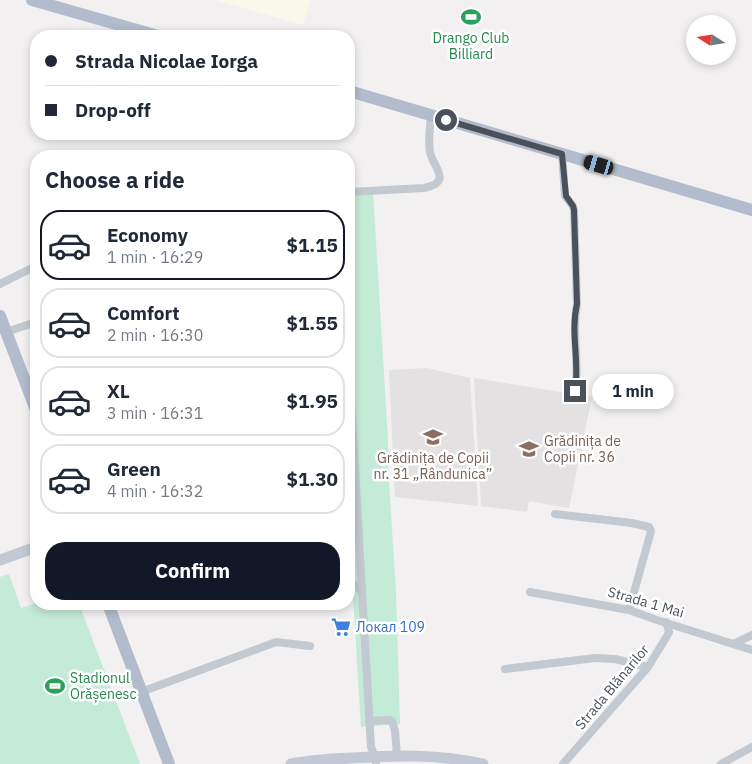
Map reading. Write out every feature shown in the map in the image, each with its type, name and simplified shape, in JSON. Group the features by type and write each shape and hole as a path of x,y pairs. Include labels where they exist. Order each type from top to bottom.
{"main road":[{"path":"32,0 137,30"},
{"path":"355,93 752,210"},
{"path":"0,316 30,394"},
{"path":"110,610 169,764"}],"street":[{"path":"355,192 424,188 431,186 437,181 440,176 439,170 430,152 431,116"},
{"path":"562,154 566,196 574,210 577,304 574,318 577,371 575,391"},
{"path":"0,284 30,269"},
{"path":"6,332 30,324"},
{"path":"355,469 369,721 371,747 376,760"},
{"path":"555,514 632,522 649,527 651,531 629,610"},
{"path":"0,560 30,549"},
{"path":"355,585 362,590"},
{"name":"Strada 1 Mai","path":"530,592 629,610 752,650"},
{"name":"Strada Blănarilor","path":"563,764 648,667 669,632 666,622"},
{"path":"733,644 752,635"},
{"path":"142,692 276,642 310,646"},
{"path":"505,669 596,658 615,659 648,667"},
{"path":"369,721 392,721 395,731 397,755"},
{"path":"721,764 752,747"},
{"path":"290,764 331,759 376,760 397,755 442,757 483,764"}],"shaded area":[{"path":"214,0 311,0 303,25"},
{"name":"Grădinița de Copii nr. 31 „Rândunica”","path":"427,368 470,378 478,506 395,497 389,370"},
{"name":"Grădinița de Copii nr. 36","path":"474,378 592,397 569,508 529,501 527,512 481,506"}],"green space":[{"path":"373,192 396,592 400,724 361,727 354,610 355,194"},
{"name":"Stadionul Orășenesc","path":"9,574 21,608 30,605 30,610 81,610 140,764 0,764 0,577"}],"place":[{"name":"Drango Club Billiard","path":"471,17"},
{"name":"Grădinița de Copii nr. 31 „Rândunica”","path":"433,437"},
{"name":"Grădinița de Copii nr. 36","path":"529,449"},
{"name":"Локал 109","path":"341,627"},
{"name":"Stadionul Orășenesc","path":"55,686"}],"route":[{"path":"446,120 562,154 566,196 574,210 577,304 574,318 577,371 575,391"}]}
